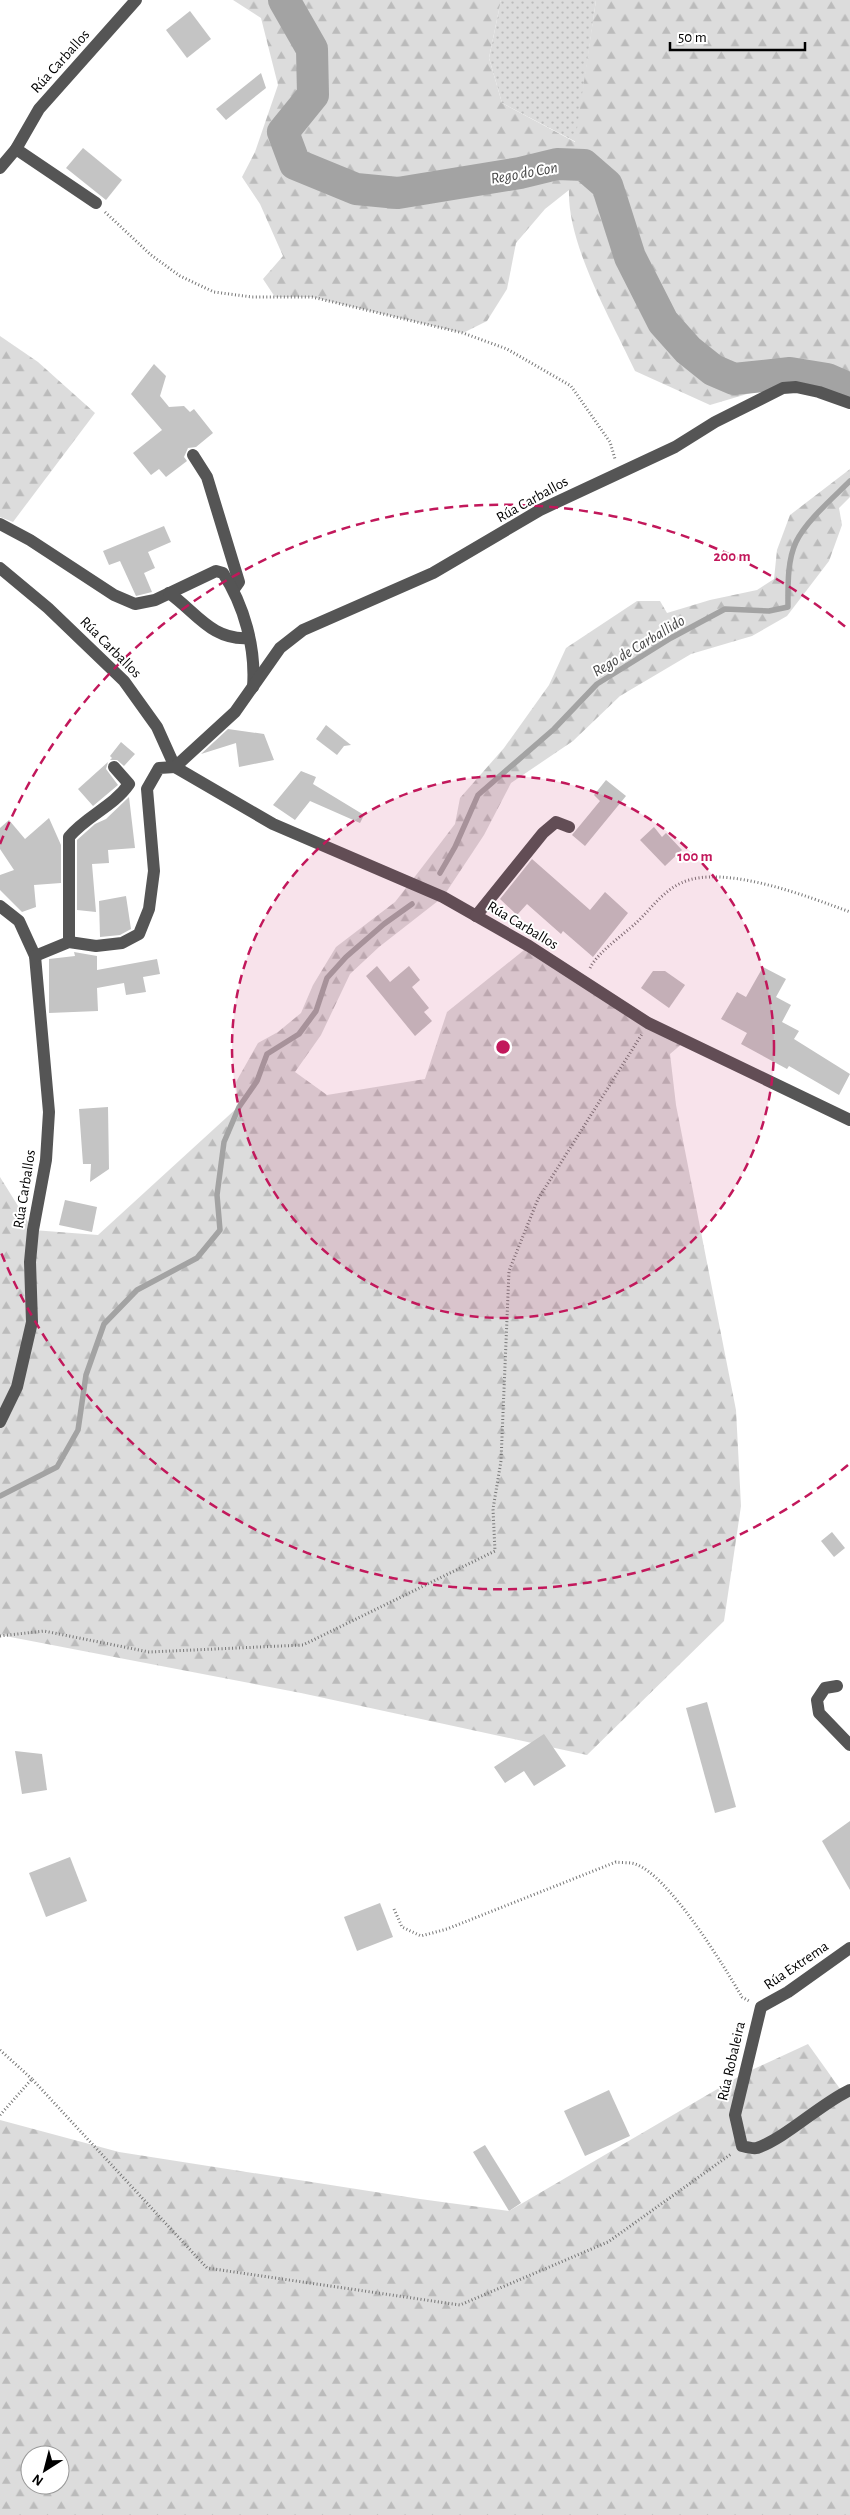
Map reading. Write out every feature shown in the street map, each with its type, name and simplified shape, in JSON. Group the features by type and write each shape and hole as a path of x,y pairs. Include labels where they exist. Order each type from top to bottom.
{"street":[{"name":"Rúa Carballos","path":"0,168 16,149 39,109 136,0"},
{"path":"16,149 96,204"},
{"name":"Rúa Carballos","path":"175,767 234,712 280,648 302,630 433,573 540,510 619,471 675,447 715,422 782,388 796,387 850,402"},
{"path":"193,455 207,478 239,582 234,589"},
{"path":"0,524 30,540 114,595 135,604 155,600 216,571 223,573 234,589 246,622 252,662 252,688"},
{"name":"Rúa Carballos","path":"0,568 48,608 124,681 157,727 175,767"},
{"path":"169,593 210,628 234,640 249,638"},
{"path":"35,956 69,942 69,837 75,829 120,796 129,784 114,767"},
{"name":"Rúa Carballos","path":"69,942 96,946 122,943 139,934 149,909 154,870 150,816 146,801 147,789 159,768 175,767 273,824 410,881 476,916 648,1023 850,1120"},
{"path":"476,916 543,833 556,822 569,827"},
{"name":"Rúa Carballos","path":"0,906 19,921 35,956 49,1112 46,1160 30,1262 32,1322 17,1387 0,1422"},
{"path":"837,1686 825,1688 816,1700 819,1713 850,1745"},
{"name":"Rúa Extrema","path":"761,2008 788,1992 850,1948"},
{"name":"Rúa Robaleira","path":"742,2146 735,2115 761,2008"},
{"path":"742,2146 756,2148 833,2098 850,2090"}],"path":[{"path":"96,204 151,255 180,276 214,292 252,297 312,297 464,333 507,349 571,386 610,442 619,471"},
{"path":"583,982 592,963 638,922 666,892 682,882 702,876 729,878 788,890 850,912"},
{"path":"0,1636 44,1631 149,1652 303,1645 495,1551 493,1509 501,1461 509,1272 538,1199 648,1023"},
{"path":"394,1909 402,1927 421,1936 447,1929 616,1862 636,1864 662,1883 716,1952 742,1997 761,2008"},
{"path":"0,2050 32,2079 207,2268 460,2305 608,2242 742,2146"},
{"path":"0,2115 32,2079"}],"green space":[{"path":"233,0 501,0 489,58 502,103 575,142 596,0 850,0 850,394 798,379 710,405 635,371 603,306 583,258 570,212 569,190 545,209 516,243 507,289 487,321 463,333 312,297 275,297 263,279 283,256 260,204 242,177 255,152 278,85 261,18"},
{"path":"501,0 596,0 576,142 502,103 489,58"},
{"path":"0,336 38,362 95,413 13,522 0,517"},
{"path":"850,469 850,497 839,508 842,525 829,561 787,616 752,636 691,654 620,696 573,741 511,783 484,835 443,897 379,947 350,974 321,1035 295,1072 327,1095 425,1079 447,1012 529,946 684,1042 670,1054 676,1105 736,1410 741,1506 724,1621 587,1755 301,1693 0,1635 0,1177 33,1230 98,1235 238,1107 236,1082 258,1043 278,1032 301,1013 313,985 336,947 395,902 420,870 455,824 460,798 504,748 549,685 566,648 637,601 660,601 667,613 710,600 757,590 774,579 777,550 790,515"},
{"path":"808,2044 843,2093 850,2090 850,2515 0,2515 0,2120 119,2152 509,2211 743,2074"}],"building":[{"path":"190,11 211,39 187,58 166,30"},
{"path":"261,73 266,88 226,120 216,109"},
{"path":"83,148 122,180 106,200 66,168"},
{"path":"154,364 166,376 160,396 169,407 184,406 190,412 194,409 213,433 196,447 188,448 184,457 187,461 166,477 159,469 151,475 133,453 162,430 131,394"},
{"path":"164,526 171,542 148,552 155,568 144,573 152,592 136,596 120,561 109,565 103,551"},
{"path":"326,725 351,745 344,746 337,755 316,739"},
{"path":"228,729 264,734 274,760 239,767 236,743 201,754"},
{"path":"121,742 135,754 124,766 117,760 110,760 112,758 110,756"},
{"path":"108,762 106,769 118,785 93,806 78,789"},
{"path":"301,771 316,777 313,784 364,815 360,823 310,801 295,820 273,805"},
{"path":"606,780 626,796 585,846 572,835 600,801 594,795"},
{"path":"129,797 135,848 108,850 109,863 92,864 96,912 77,910 77,840 95,824 106,819"},
{"path":"49,818 61,845 61,883 34,885 36,907 22,912 0,890 0,875 14,870 0,849 0,828 9,820 25,839"},
{"path":"654,827 662,837 666,833 682,850 665,866 640,840"},
{"path":"532,859 590,910 605,892 628,913 593,957 563,931 561,934 527,904 517,915 500,899"},
{"path":"126,896 131,929 120,935 100,937 99,901"},
{"path":"74,952 97,956 97,970 157,959 160,974 143,977 146,992 126,995 124,983 97,988 98,1011 49,1013 49,959 75,956"},
{"path":"377,966 390,982 409,966 420,980 412,987 429,1008 424,1012 432,1021 415,1036 366,976"},
{"path":"763,967 786,979 776,997 791,1005 782,1022 799,1031 794,1039 850,1074 839,1095 789,1066 787,1069 741,1044 747,1033 721,1019 737,992 746,997"},
{"path":"653,971 665,971 685,985 669,1008 641,988"},
{"path":"108,1107 109,1169 90,1182 91,1164 83,1164 79,1109"},
{"path":"65,1200 97,1207 92,1232 59,1225"},
{"path":"832,1532 845,1548 834,1557 821,1541"},
{"path":"707,1702 736,1807 715,1813 686,1708"},
{"path":"544,1734 566,1766 534,1786 524,1771 505,1783 494,1767"},
{"path":"15,1751 42,1754 47,1790 22,1794"},
{"path":"850,1821 850,1890 822,1841"},
{"path":"70,1857 87,1901 46,1917 29,1873"},
{"path":"380,1903 393,1937 357,1951 344,1917"},
{"path":"609,2090 630,2136 585,2156 564,2111"},
{"path":"485,2145 521,2203 509,2211 473,2152"}],"waterway":[{"name":"Rego do Con","path":"284,0 312,49 313,95 283,132 295,164 356,189 398,193 520,173 557,164 584,165 607,185 630,257 663,322 688,350 713,370 734,379 790,373 827,379 850,389"},
{"name":"Rego de Carballido","path":"440,873 455,847 478,795 554,729 597,684 671,638 725,609 769,611 788,607 790,566 796,542 813,518 850,481"},
{"name":"Rego de Carballido","path":"0,1496 57,1467 78,1430 86,1375 104,1324 137,1290 197,1258 220,1230 217,1195 224,1142 239,1107 257,1081 267,1054 299,1034 316,1011 327,978 346,957 384,924 412,904"}]}
